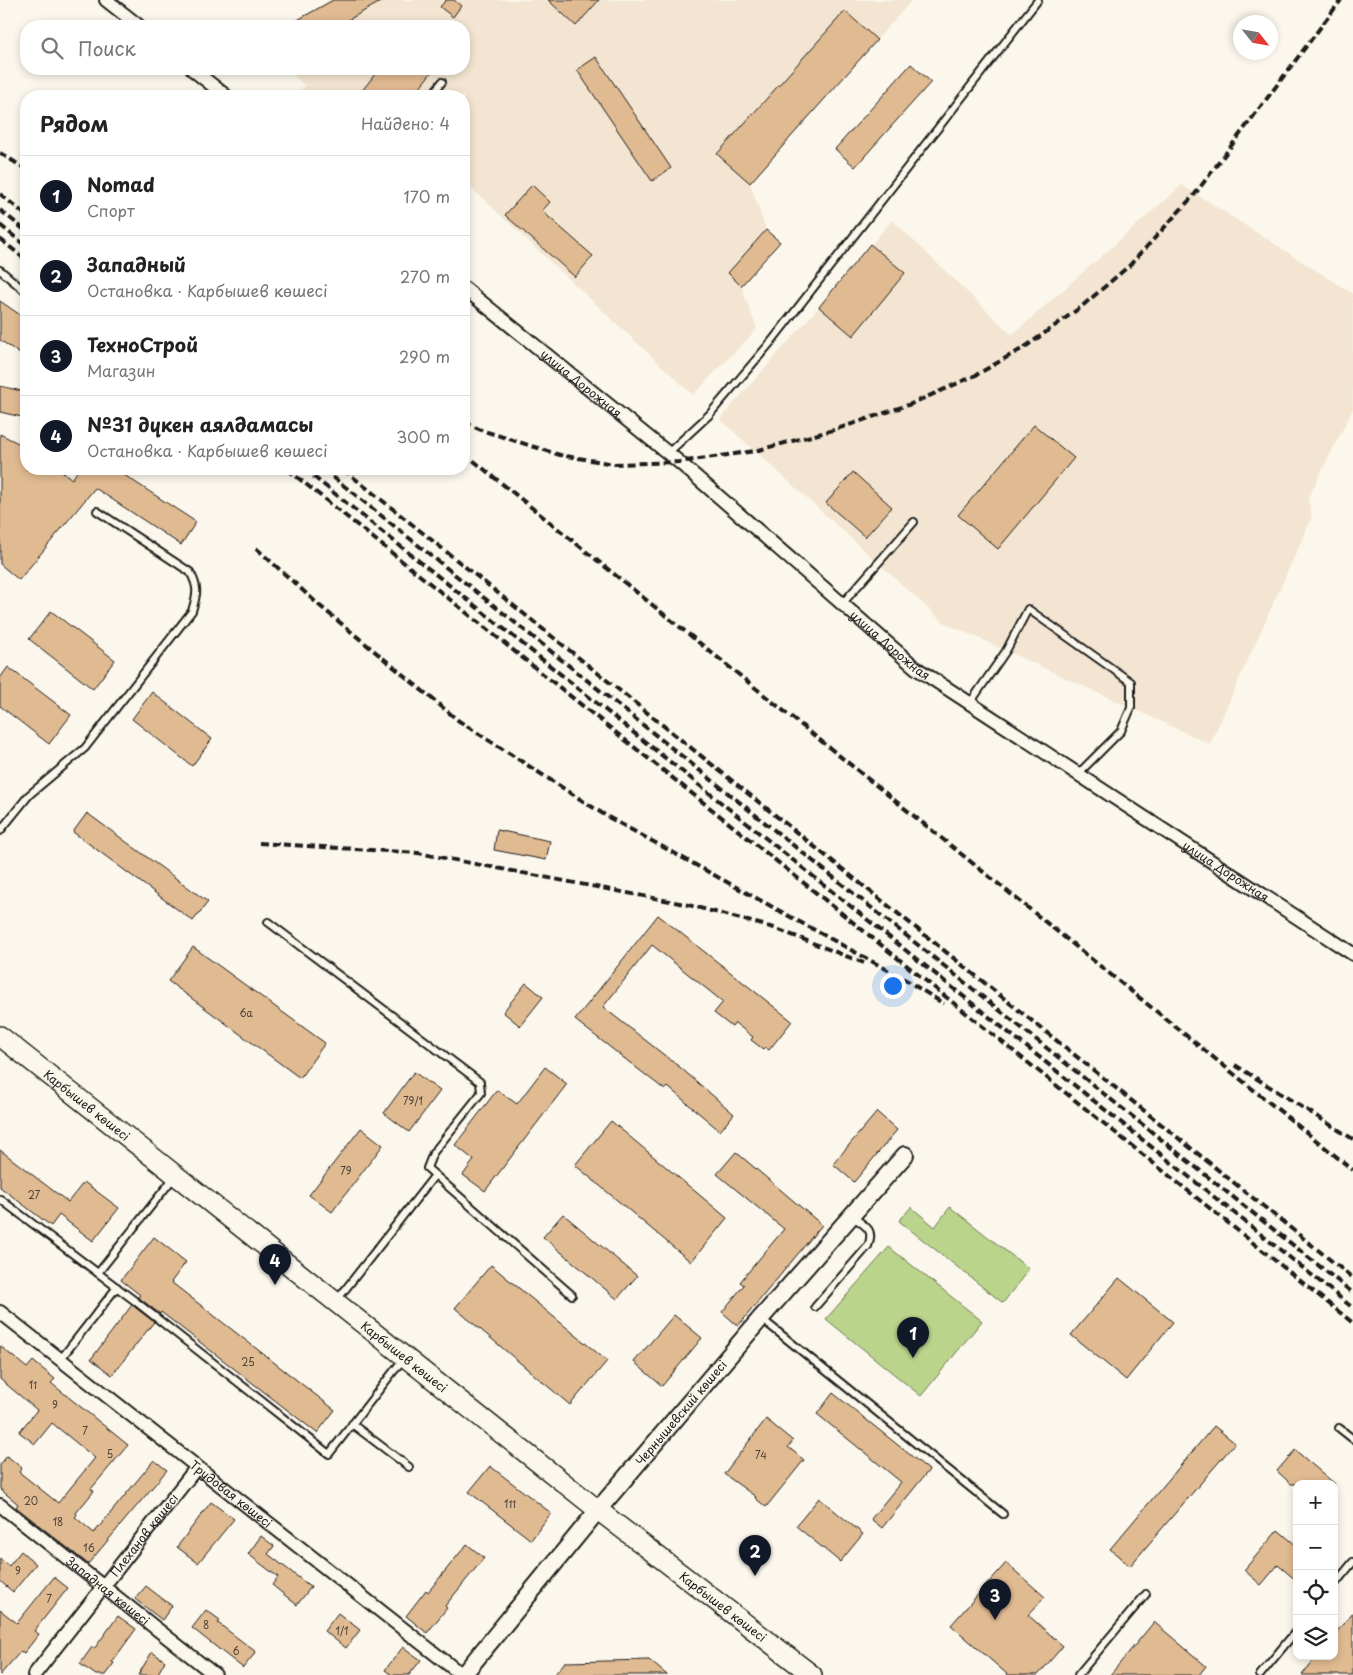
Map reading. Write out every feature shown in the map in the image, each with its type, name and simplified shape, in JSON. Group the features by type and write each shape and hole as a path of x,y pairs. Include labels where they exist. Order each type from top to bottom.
{"main road":[{"name":"Карбышев көшесі","path":"0,1036 598,1510 812,1675"}],"street":[{"path":"106,0 131,20"},
{"path":"200,75 218,90"},
{"name":"улица Дорожная","path":"470,293 668,453 916,668 1353,954"},
{"name":"Чернышевский көшесі","path":"462,1675 598,1510 761,1318 905,1155"},
{"name":"Трудовая көшесі","path":"0,1312 462,1675"},
{"name":"Плеханов көшесі","path":"34,1675 197,1467"},
{"name":"Западная көшесі","path":"0,1505 215,1675"}],"lane":[{"path":"668,453 709,415 771,342 1038,0"},
{"path":"435,90 442,82"},
{"path":"0,270 20,287"},
{"path":"0,831 29,795 85,748 192,611 197,595 196,584 190,572 97,511"},
{"path":"842,604 914,522"},
{"path":"970,703 1006,651 1028,609 1131,682 1131,708 1121,731 1078,774"},
{"path":"268,922 480,1082 481,1093 433,1153 427,1168 572,1295"},
{"path":"98,1273 176,1175"},
{"path":"335,1301 435,1175"},
{"path":"0,1199 117,1287 329,1454 405,1357"},
{"path":"815,1307 868,1246 872,1238 869,1230 852,1216"},
{"path":"60,1360 117,1287"},
{"path":"761,1318 1003,1514"},
{"path":"352,1424 409,1467"},
{"path":"1339,1428 1353,1439"},
{"path":"1338,1580 1353,1562"},
{"path":"1078,1675 1146,1594"},
{"path":"1260,1675 1293,1635"}],"shaded area":[{"path":"331,0 912,0 750,183 766,230 728,273 741,286 757,329 693,395 470,187 470,90 301,90 305,86 293,75 470,75 470,20 296,20"},
{"path":"1182,185 1353,294 1353,409 1308,498 1312,517 1210,744 943,622 720,419 819,307 892,220 1012,335"}],"green space":[{"path":"911,1207 935,1227 950,1207 1029,1269 1003,1303 899,1221"},
{"path":"889,1247 982,1321 921,1396 826,1319"}],"building":[{"path":"333,0 384,0 348,20 298,20"},
{"path":"446,0 454,0 461,6 453,17 440,7"},
{"path":"548,0 599,0 576,26"},
{"path":"845,11 877,40 750,183 717,154"},
{"path":"596,57 671,168 652,181 577,70"},
{"path":"911,64 931,82 855,167 835,149"},
{"path":"374,75 429,75 418,90 363,90"},
{"path":"532,185 550,202 542,211 593,256 575,277 505,215"},
{"path":"766,230 780,242 741,286 728,273"},
{"path":"870,244 905,273 853,336 819,307"},
{"path":"0,301 20,315 20,354 0,340"},
{"path":"0,386 20,391 20,417 0,412"},
{"path":"1034,425 1074,458 998,549 958,515"},
{"path":"0,434 20,444 20,475 67,475 72,479 75,475 124,475 196,522 181,545 95,488 19,580 0,564"},
{"path":"853,472 892,507 865,537 826,503"},
{"path":"51,611 115,660 93,689 29,639"},
{"path":"8,667 71,715 49,744 0,706 0,678"},
{"path":"152,692 212,739 192,766 132,719"},
{"path":"87,813 208,902 193,921 73,832"},
{"path":"497,830 550,841 546,860 494,850"},
{"path":"658,915 792,1021 769,1050 765,1047 763,1049 751,1040 753,1037 735,1023 732,1027 714,1013 723,1002 652,945 603,1007 682,1069 734,1114 720,1131 668,1087 665,1090 575,1020"},
{"path":"193,947 325,1043 300,1078 168,981"},
{"path":"526,983 543,997 520,1026 503,1012"},
{"path":"545,1067 567,1084 485,1191 463,1175 474,1160 455,1145 497,1090 517,1104"},
{"path":"414,1072 440,1091 409,1132 384,1113"},
{"path":"877,1112 897,1130 854,1182 833,1164"},
{"path":"611,1121 727,1218 691,1262 575,1165"},
{"path":"361,1128 383,1145 332,1212 309,1195"},
{"path":"0,1150 68,1202 84,1182 119,1208 93,1241 59,1215 51,1226 0,1187"},
{"path":"736,1152 822,1225 738,1326 722,1312 744,1285 740,1282 784,1229 717,1174"},
{"path":"563,1214 637,1276 617,1299 543,1237"},
{"path":"154,1237 186,1262 171,1282 335,1410 317,1433 161,1312 160,1314 138,1297 140,1295 121,1280"},
{"path":"491,1265 607,1361 570,1405 455,1308"},
{"path":"1119,1278 1173,1322 1126,1380 1071,1335"},
{"path":"132,1305 154,1322 112,1375 91,1359"},
{"path":"674,1315 702,1338 662,1386 634,1362"},
{"path":"0,1346 27,1368 33,1361 55,1379 51,1383 128,1445 91,1489 94,1491 76,1513 75,1517 94,1533 154,1460 167,1470 88,1564 16,1507 18,1504 0,1489 0,1465 7,1456 22,1468 19,1472 58,1503 95,1458 52,1423 35,1444 19,1432 37,1410 0,1379"},
{"path":"833,1393 929,1470 882,1528 871,1519 901,1482 817,1414"},
{"path":"766,1419 793,1441 788,1447 804,1460 766,1507 756,1497 724,1474"},
{"path":"1214,1426 1235,1443 1130,1566 1110,1549"},
{"path":"1295,1450 1330,1480 1293,1480 1293,1484 1291,1484 1277,1471"},
{"path":"490,1466 551,1513 531,1540 469,1492"},
{"path":"819,1498 863,1534 840,1562 796,1526"},
{"path":"211,1502 234,1519 198,1563 177,1547"},
{"path":"1278,1530 1293,1543 1293,1578 1278,1565 1261,1585 1244,1570"},
{"path":"261,1536 274,1546 268,1554 311,1587 297,1605 272,1585 278,1577 248,1554"},
{"path":"467,1544 484,1558 445,1606 447,1608 427,1633 406,1616 426,1590 428,1592"},
{"path":"21,1551 36,1564 13,1592 0,1581 0,1559 9,1566"},
{"path":"1006,1563 1045,1597 1028,1615 1063,1646 1038,1675 1008,1675 951,1625"},
{"path":"54,1577 68,1588 34,1631 39,1634 24,1653 21,1651 0,1675 0,1610 17,1623"},
{"path":"146,1586 172,1606 162,1620 135,1599"},
{"path":"206,1610 220,1620 218,1623 256,1652 243,1668 192,1628"},
{"path":"1353,1612 1353,1675 1302,1675 1314,1660 1338,1660 1338,1630"},
{"path":"338,1613 360,1630 346,1648 324,1631"},
{"path":"118,1616 136,1629 105,1675 96,1675 80,1664 92,1647 94,1649"},
{"path":"1154,1622 1206,1666 1199,1675 1110,1675"},
{"path":"403,1647 421,1660 409,1675 392,1675 385,1670"},
{"path":"152,1652 165,1661 157,1675 138,1675"},
{"path":"649,1660 667,1675 554,1675 565,1662"}],"railway":[{"path":"470,425 560,455 614,464 679,462 755,451 837,429 911,404 976,375 1025,347 1081,307 1130,265 1195,194 1341,0"},
{"path":"0,153 20,165"},
{"path":"0,194 20,210"},
{"path":"0,210 20,226"},
{"path":"0,225 20,241"},
{"path":"0,239 20,255"},
{"path":"470,458 1353,1170"},
{"path":"294,475 1353,1323"},
{"path":"312,475 1353,1308"},
{"path":"330,475 1353,1293"},
{"path":"350,475 1353,1278"},
{"path":"256,548 320,606 459,721 608,817 906,980 944,1004"},
{"path":"259,843 418,853 685,904 774,928 864,963"},
{"path":"1235,1065 1353,1139"}],"place":[{"name":"№31 дүкен аялдамасы","path":"275,1285"},
{"name":"Nomad","path":"913,1358"},
{"name":"Западный","path":"755,1576"},
{"name":"ТехноСтрой","path":"995,1620"}]}
